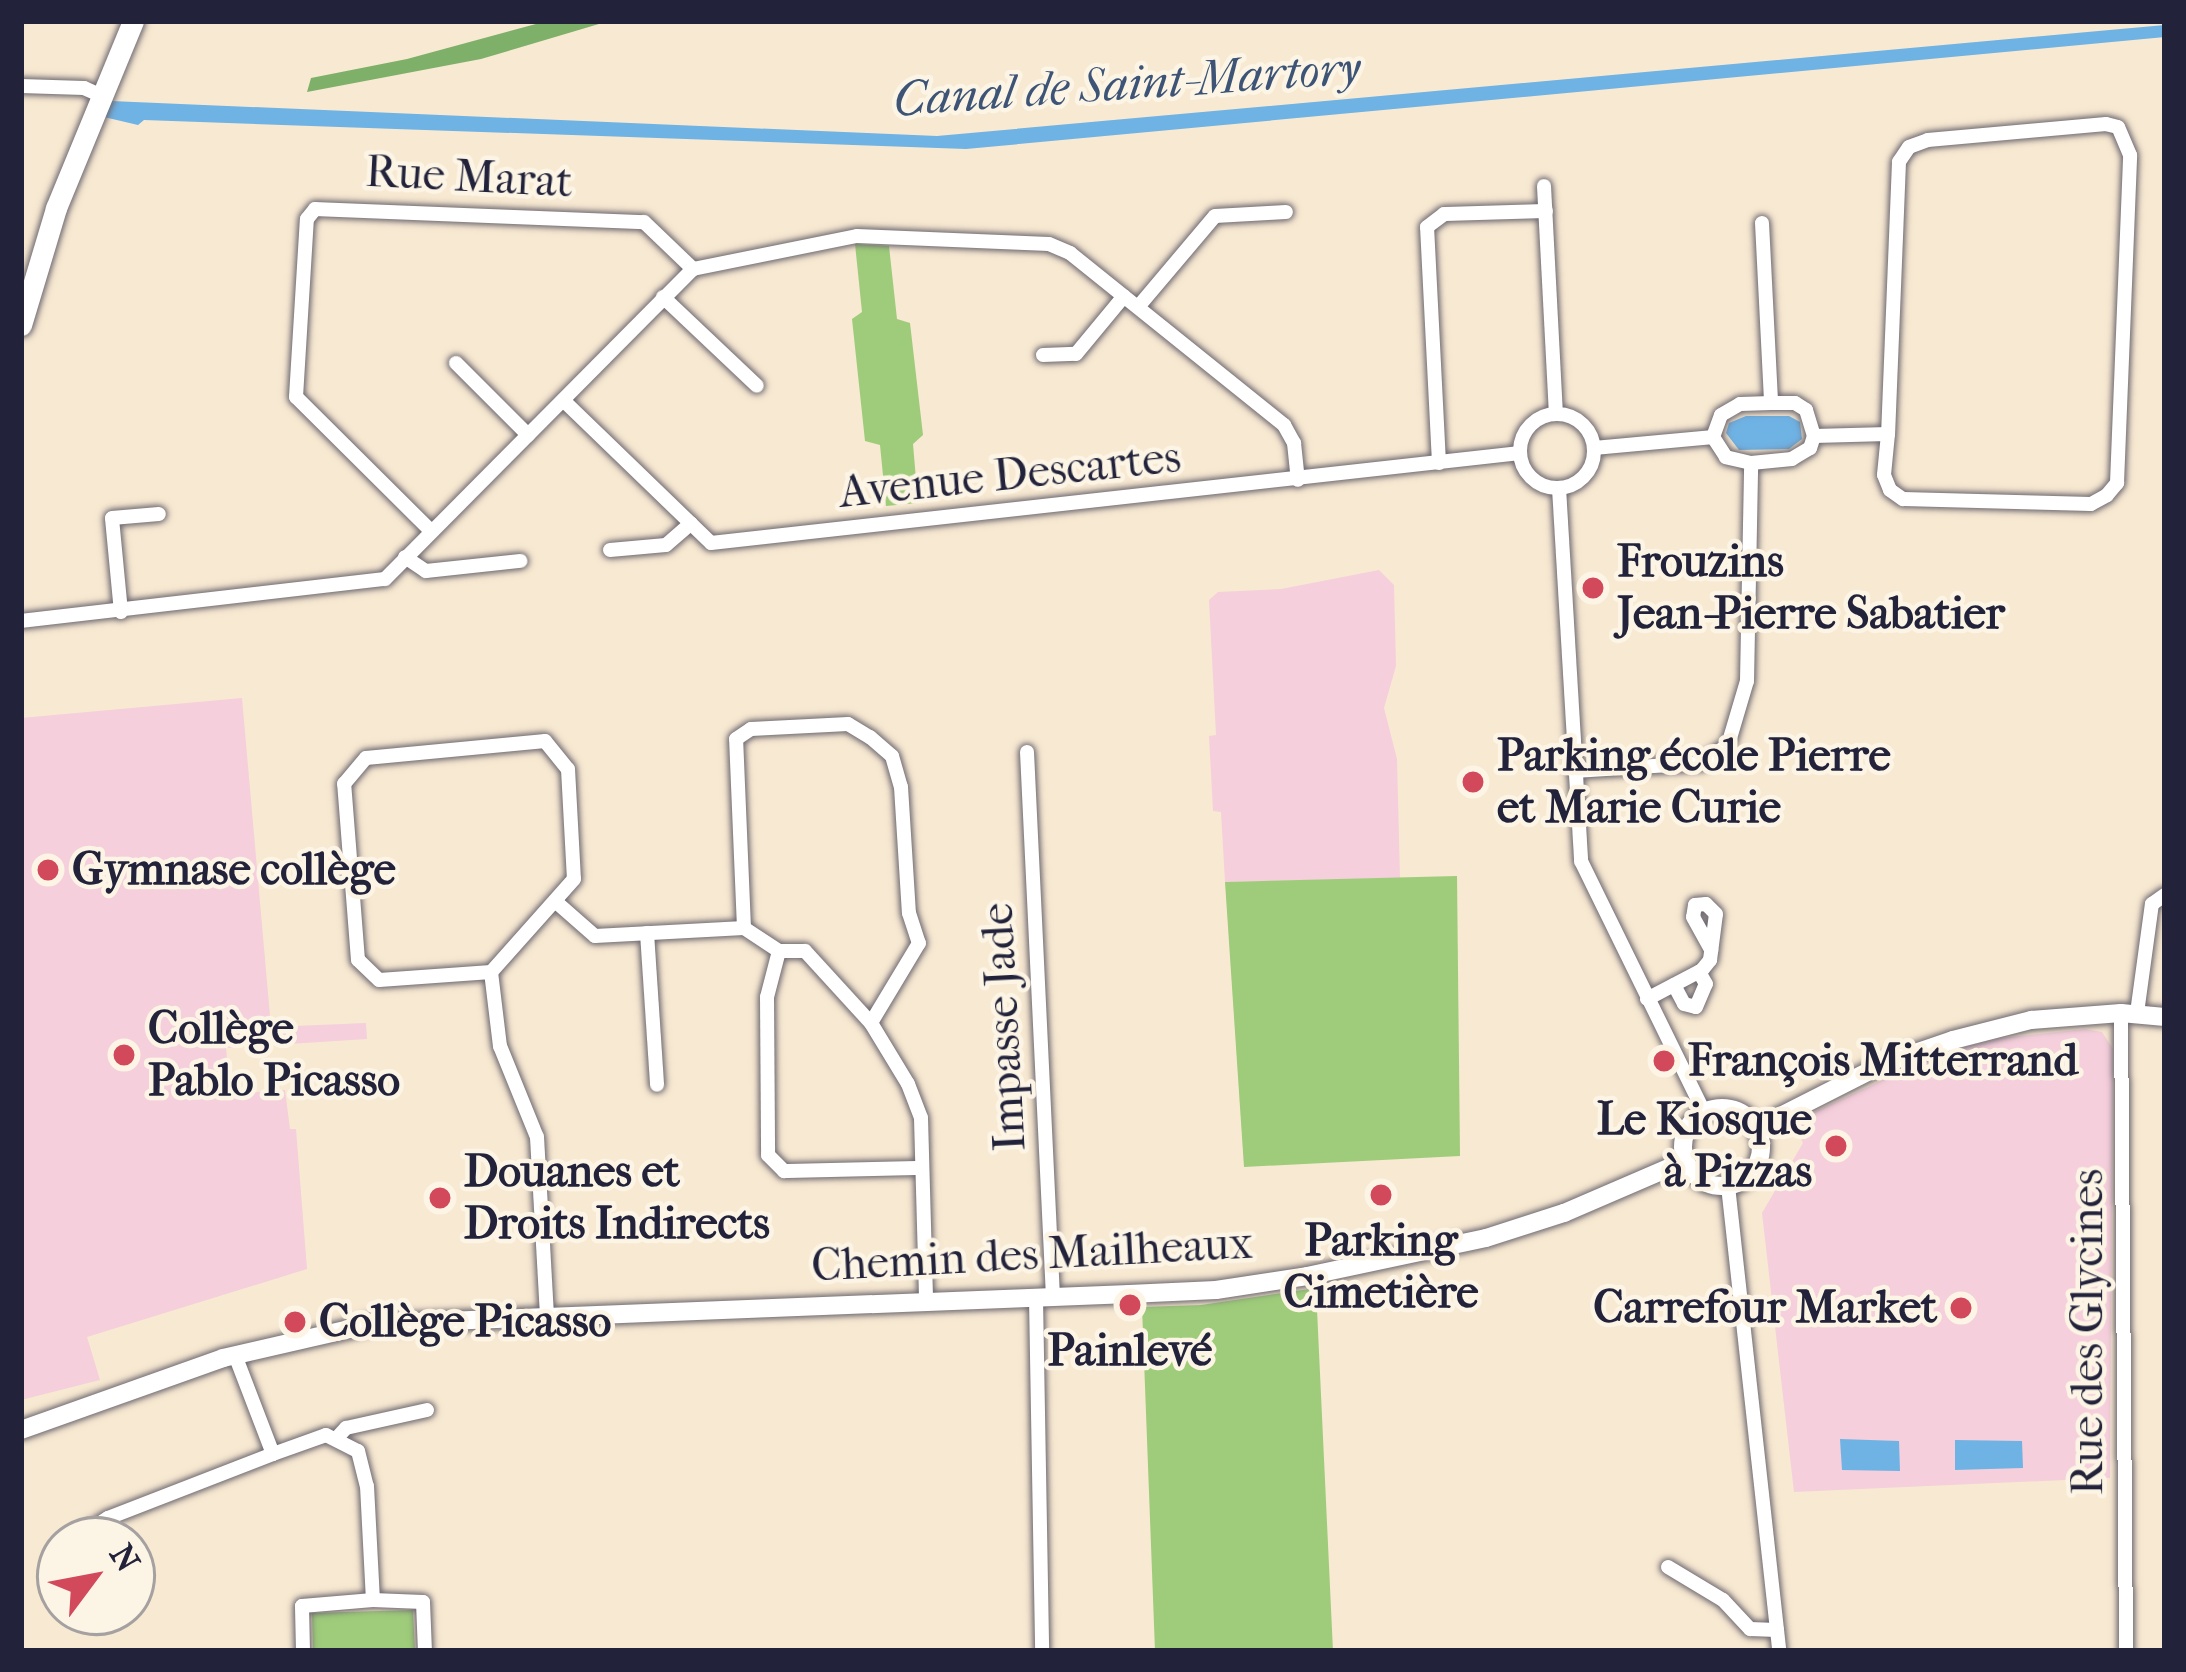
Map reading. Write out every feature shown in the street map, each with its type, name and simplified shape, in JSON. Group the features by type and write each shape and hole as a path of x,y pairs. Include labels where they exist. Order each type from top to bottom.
{"main road":[{"path":"21,325 56,208 133,21"}],"street":[{"path":"21,86 84,88 102,96"},
{"path":"2107,124 2118,128 2130,155 2117,482 2091,505 1903,499 1890,490 1884,475 1888,434 1899,162 1909,147 1928,140 2107,124"},
{"path":"1544,186 1556,414"},
{"name":"Rue Marat","path":"430,530 296,397 307,219 315,209 331,206 644,222 693,268"},
{"path":"1439,463 1427,227 1444,214 1546,211"},
{"path":"1138,307 1215,216 1286,212"},
{"path":"1762,223 1771,403"},
{"path":"21,621 385,579 693,268 857,236 1049,244 1070,253 1284,425 1294,442 1298,480"},
{"path":"1043,355 1076,354 1124,296"},
{"path":"663,297 757,386"},
{"path":"456,363 528,435"},
{"name":"Avenue Descartes","path":"565,401 711,543 1520,453"},
{"path":"1771,403 1795,403 1806,410 1814,436 1802,456 1751,463 1726,457 1713,437 1720,415 1730,408 1771,403"},
{"path":"1556,414 1582,423 1594,448 1585,475 1559,488 1537,482 1520,453 1534,422 1556,414"},
{"path":"1814,436 1888,434"},
{"path":"1594,448 1713,437"},
{"path":"1574,771 1702,763 1728,745 1747,681 1751,463"},
{"path":"1559,488 1581,861 1704,1112"},
{"path":"93,519 160,514"},
{"path":"112,518 121,612"},
{"path":"610,550 666,545 691,524"},
{"path":"405,557 426,571 520,561"},
{"path":"744,928 736,740 752,729 848,724 892,756 901,787 910,913 919,943 871,1023"},
{"path":"545,741 568,769 574,879 491,972 379,980 358,960 344,784 366,758 545,741"},
{"name":"Impasse Jade","path":"1027,752 1044,1298 1042,1651"},
{"name":"Rue des Glycines","path":"2126,1651 2129,1013 2152,904 2165,895"},
{"path":"555,901 595,936 744,928 779,951 805,951 871,1023 908,1084 921,1118 926,1300"},
{"path":"646,933 657,1085"},
{"path":"1647,999 1699,972 1711,950"},
{"path":"779,951 767,997 768,1155 784,1172 920,1168"},
{"path":"491,972 500,1046 537,1137 547,1318"},
{"path":"1674,985 1684,1004 1696,1007 1706,984 1699,972"},
{"path":"1756,1128 1883,1064 1952,1040 2032,1020 2129,1013 2165,1017"},
{"path":"1734,1109 1756,1128 1761,1153 1757,1166 1728,1186 1702,1181 1685,1161 1686,1130 1704,1112 1734,1109"},
{"name":"Chemin des Mailheaux","path":"21,1430 235,1355 371,1324 1216,1290 1389,1262 1564,1213 1685,1161"},
{"path":"1728,1186 1779,1651"},
{"path":"235,1355 273,1454"},
{"path":"336,1439 346,1429 427,1410"},
{"path":"113,1516 326,1435 358,1450 367,1486 373,1600"},
{"path":"1668,1567 1723,1600 1750,1629 1777,1630"},
{"path":"303,1651 302,1606 373,1600 423,1602 425,1651"}],"shaded area":[{"path":"1379,570 1394,585 1396,666 1384,708 1397,759 1400,878 1225,882 1221,812 1213,811 1209,736 1216,735 1209,600 1218,592 1281,589"},
{"name":"Collège Pablo Picasso","path":"242,698 271,1027 366,1023 367,1039 226,1048 230,1094 285,1090 290,1129 296,1129 307,1269 87,1337 100,1380 21,1400 21,718"},
{"path":"2085,1029 2102,1032 2113,1049 2110,1478 1794,1492 1762,1213 1803,1143 1793,1122 1936,1055 2001,1038"}],"green space":[{"path":"547,21 609,21 481,59 307,92 311,78 407,59"},
{"path":"855,244 889,246 897,319 910,323 923,435 913,444 918,503 886,506 880,445 865,441 852,319 862,312"},
{"path":"1457,876 1460,1156 1244,1167 1225,882"},
{"path":"1316,1288 1333,1651 1155,1651 1142,1307 1201,1305"},
{"path":"413,1610 415,1651 313,1651 312,1613"}],"water":[{"path":"2165,25 2165,37 966,149 144,120 138,125 104,117 111,101 937,136"},
{"path":"1746,416 1789,416 1800,422 1802,439 1789,449 1739,450 1726,433 1729,423"},
{"path":"1840,1439 1899,1441 1900,1471 1842,1470"},
{"path":"1955,1440 2022,1441 2023,1468 1955,1470"}],"place":[{"name":"Frouzins Jean-Pierre Sabatier","path":"1593,588"},
{"name":"Parking école Pierre et Marie Curie","path":"1473,782"},
{"name":"Gymnase collège","path":"48,870"},
{"name":"Collège Pablo Picasso","path":"124,1055"},
{"name":"François Mitterrand","path":"1664,1061"},
{"name":"Le Kiosque à Pizzas","path":"1836,1146"},
{"name":"Parking Cimetière","path":"1381,1195"},
{"name":"Douanes et Droits Indirects","path":"440,1198"},
{"name":"Painlevé","path":"1130,1305"},
{"name":"Carrefour Market","path":"1961,1308"},
{"name":"Collège Picasso","path":"295,1322"}],"water label":[{"name":"Canal de Saint-Martory","path":"1127,84"}]}
